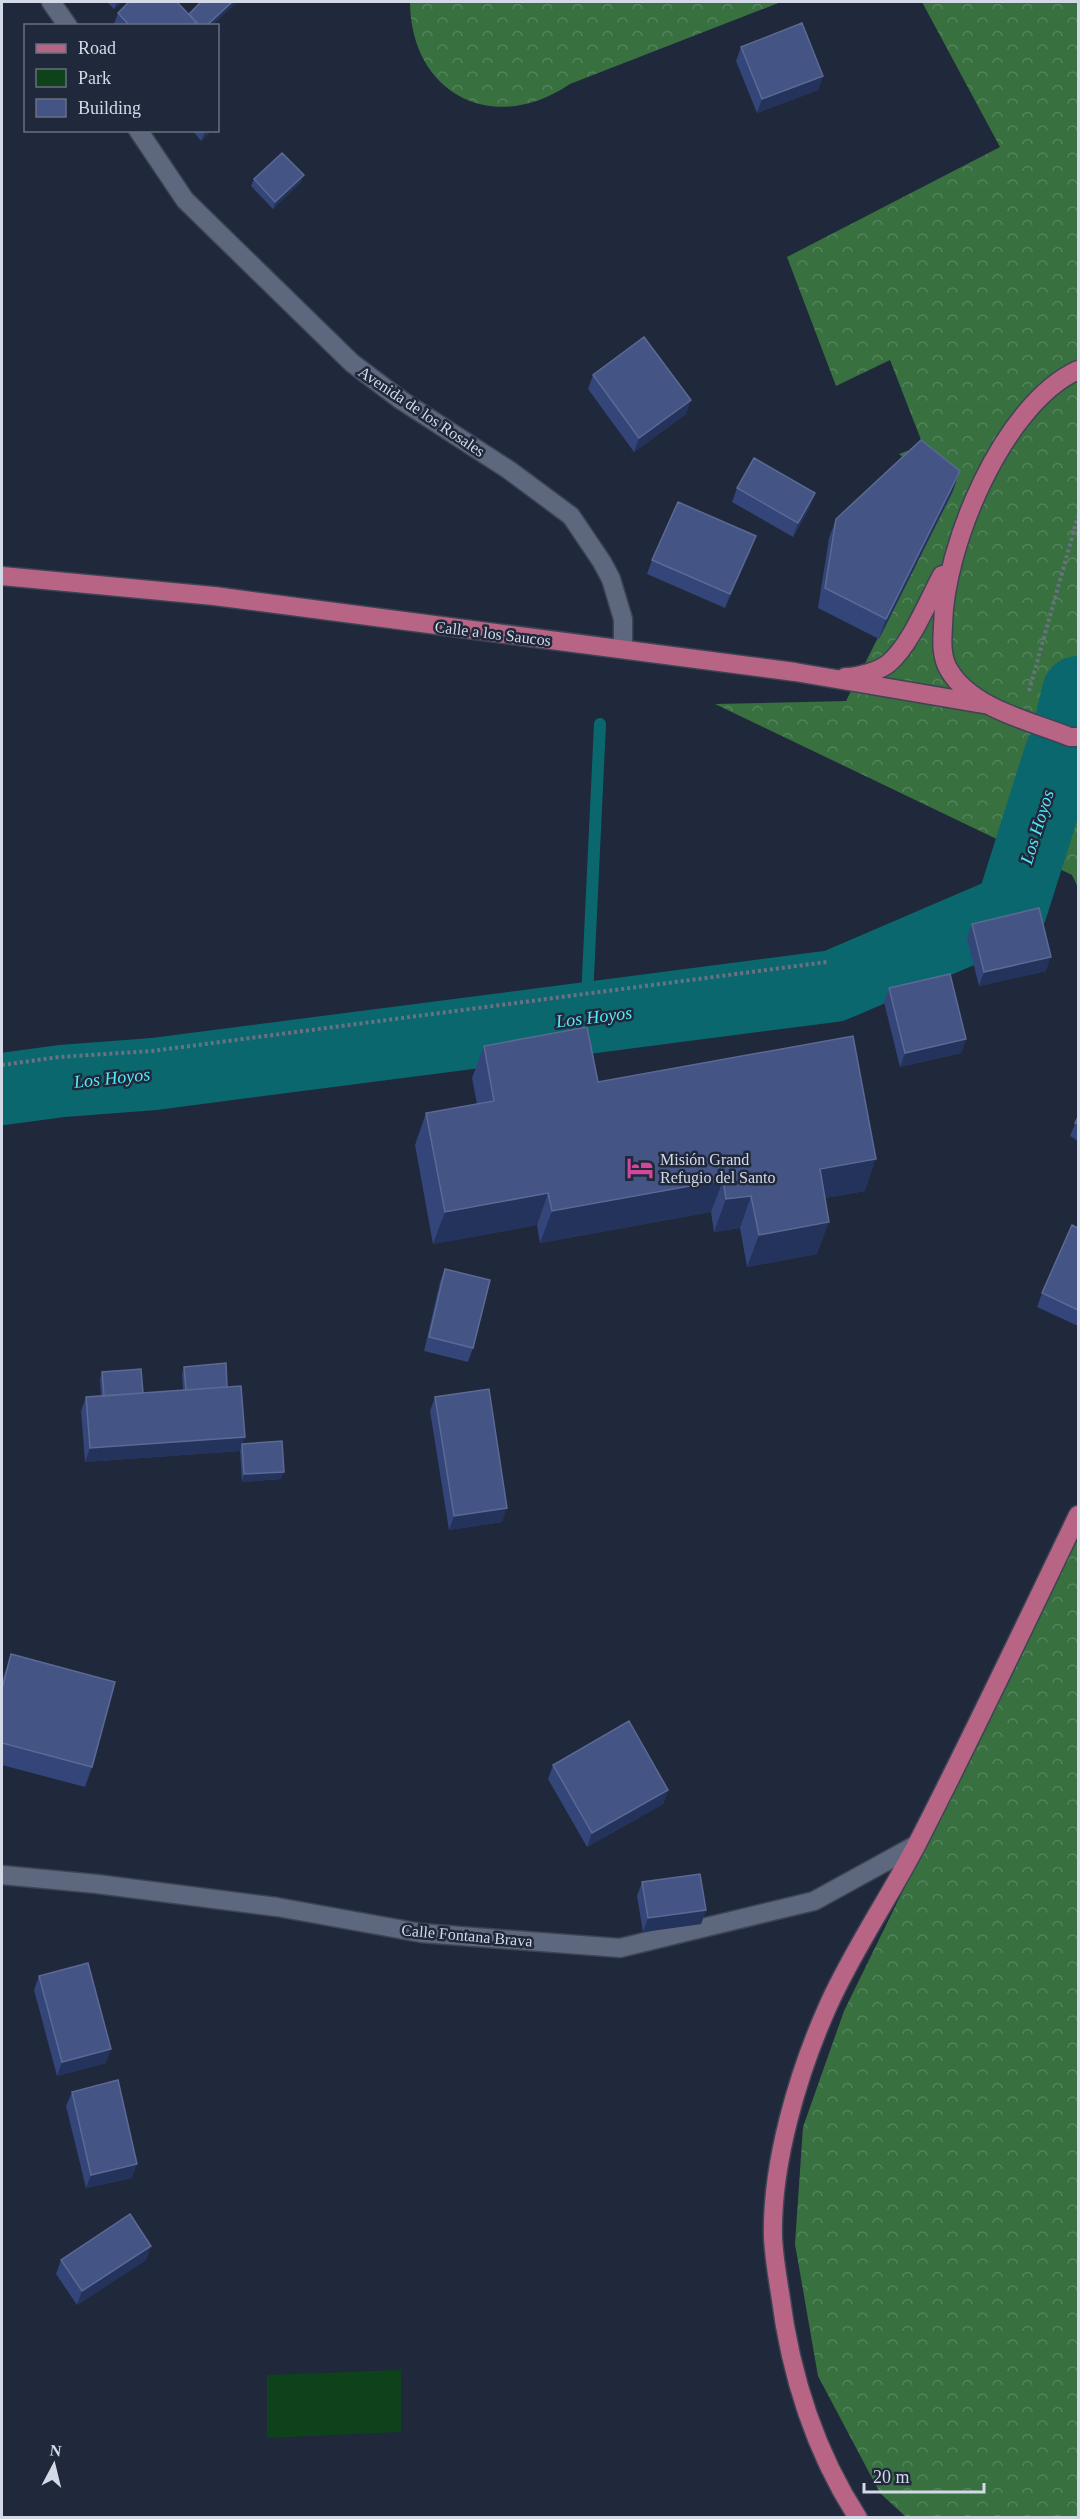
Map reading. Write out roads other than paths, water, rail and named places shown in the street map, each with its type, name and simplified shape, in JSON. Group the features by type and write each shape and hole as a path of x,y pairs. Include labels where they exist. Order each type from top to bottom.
{"main road":[{"path":"1076,738 983,704 957,681 943,656 943,599 952,557 966,516 1004,444 1027,413 1054,384 1078,370"},
{"path":"825,677 851,677 888,664 910,634 952,557"},
{"name":"Calle a los Saucos","path":"2,576 214,596 623,649 825,677 983,704"},
{"path":"858,2517 820,2447 800,2391 785,2333 773,2238 778,2177 789,2118 806,2060 829,2004 916,1845 1078,1515"}],"street":[{"path":"51,2 67,24"},
{"name":"Avenida de los Rosales","path":"139,132 185,200 352,363 401,400 509,470 571,516 611,579 622,619 623,649"},
{"name":"Calle Fontana Brava","path":"2,1875 63,1880 277,1907 421,1933 620,1948 814,1901 916,1845"}],"waterway":[{"name":"Los Hoyos","path":"1072,717 1078,692"},
{"path":"586,1019 600,724"},
{"name":"Los Hoyos","path":"2,1089 62,1081 154,1074 834,986 1011,910 1060,755"}],"place":[{"name":"Misión Grand Refugio del Santo","path":"640,1168"}]}
